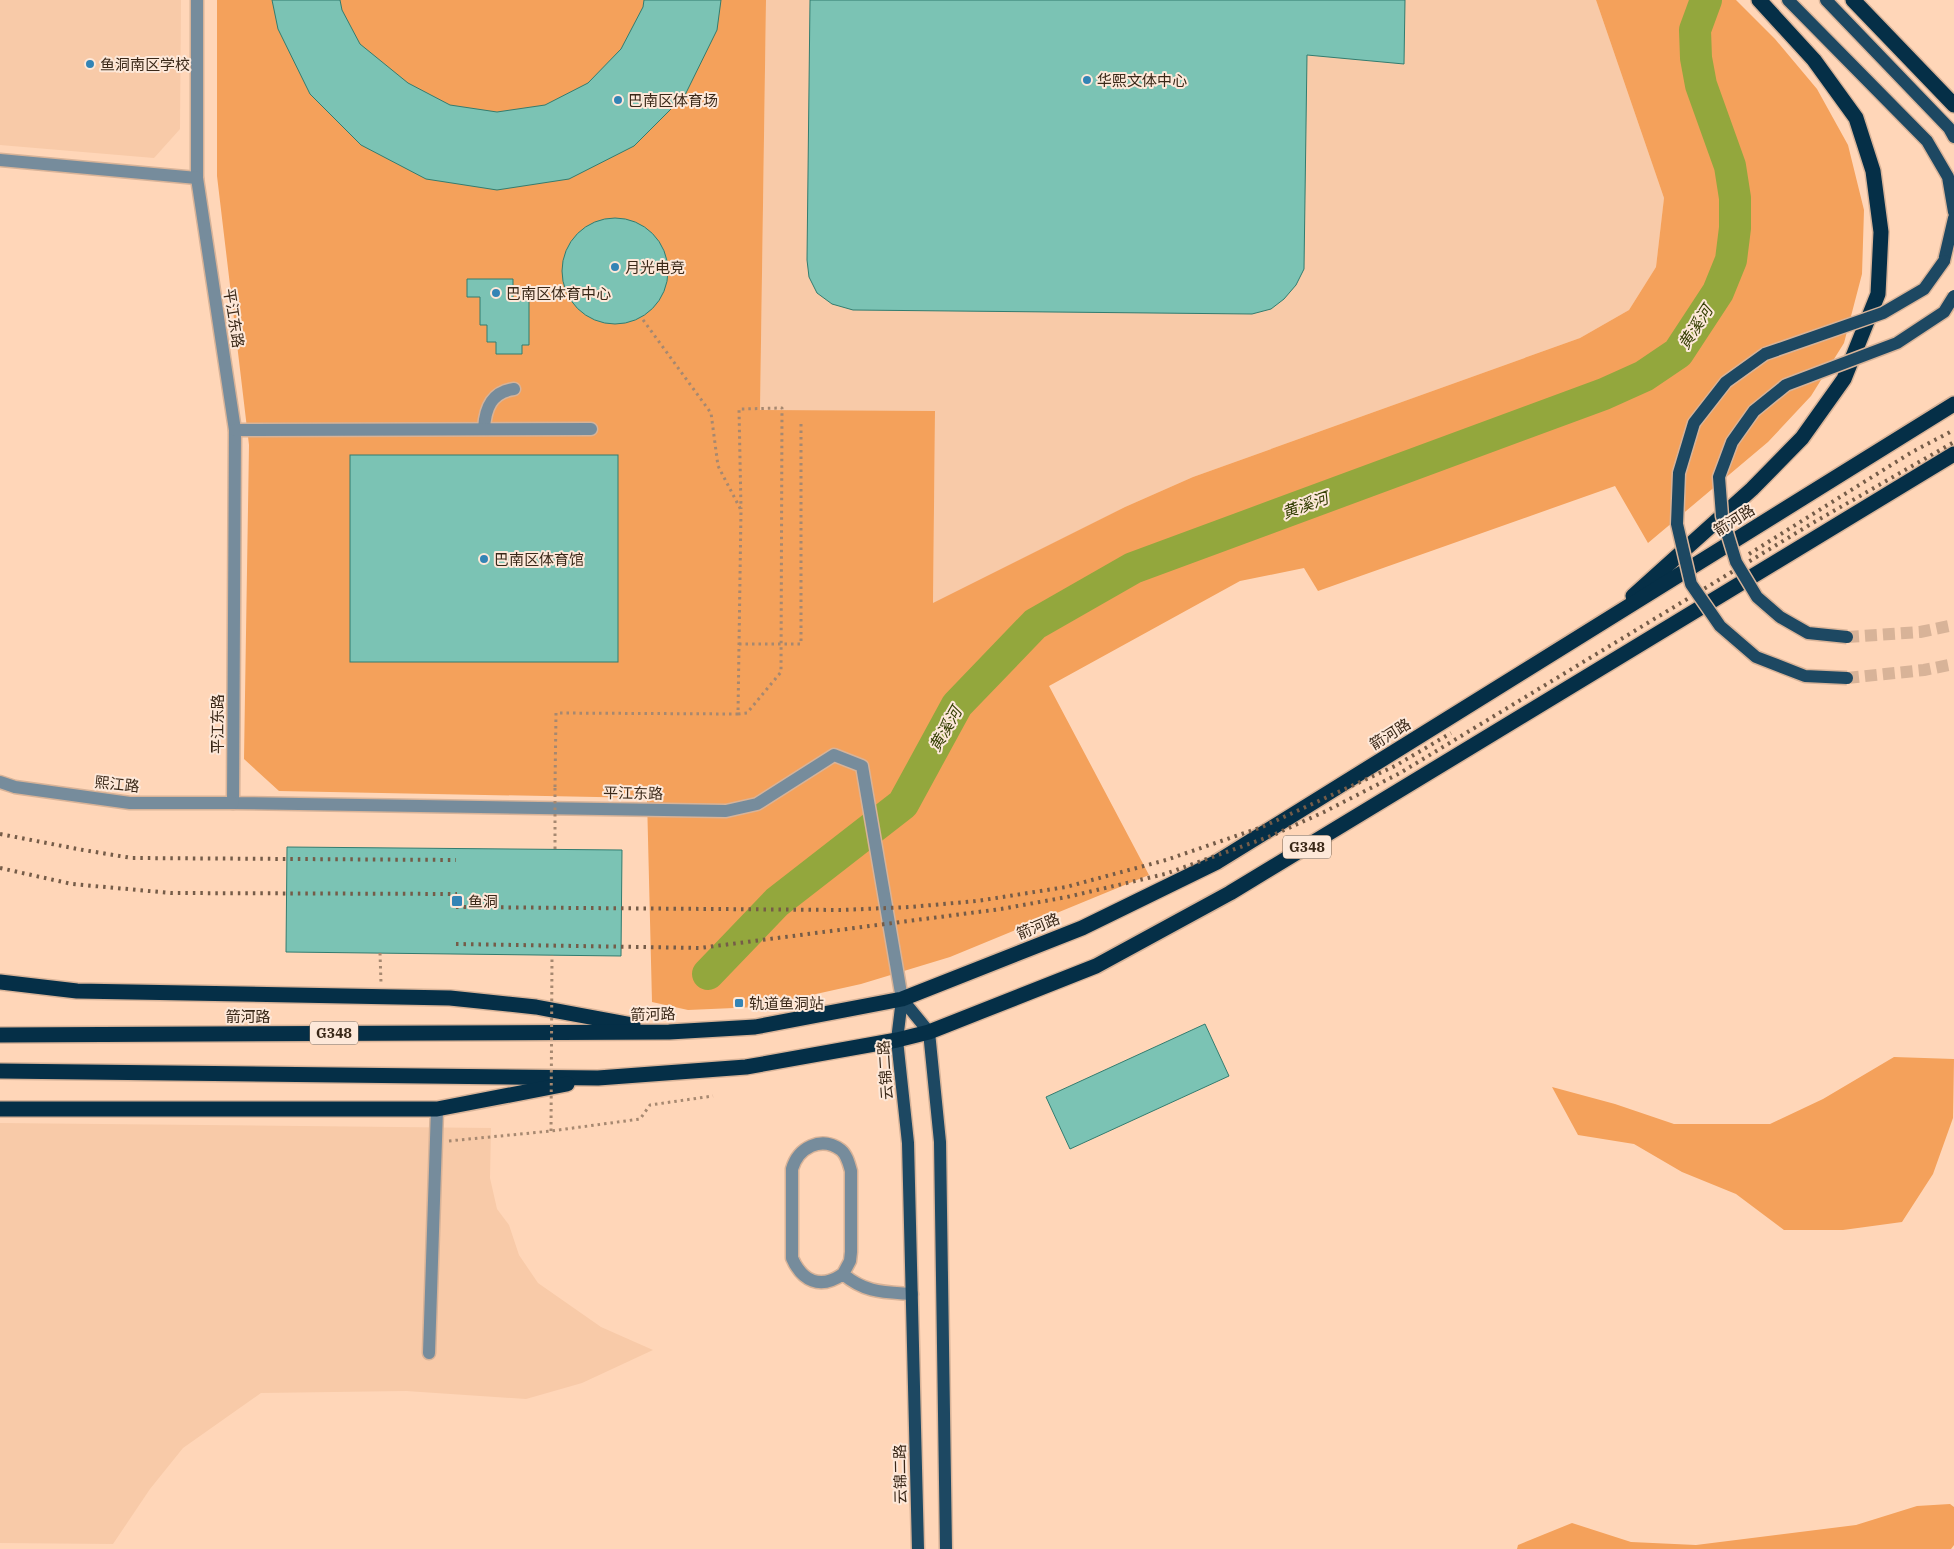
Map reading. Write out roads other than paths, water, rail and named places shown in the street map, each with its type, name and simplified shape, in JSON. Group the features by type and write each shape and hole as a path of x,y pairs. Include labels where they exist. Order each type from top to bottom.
{"highway":[{"path":"1602,623 1752,489 1802,438 1844,379 1878,294 1881,232 1873,171 1856,118 1814,60 1759,0"},
{"path":"1857,5 1954,105"},
{"name":"箭河路","path":"0,1035 669,1032 755,1027 902,999 1082,928 1217,862 1954,404"},
{"name":"G348","path":"0,1071 598,1078 746,1067 897,1040 929,1032 1096,966 1230,893 1954,454"},
{"path":"0,982 77,991 450,998 536,1007 669,1032"},
{"path":"0,1110 438,1109 598,1078"}],"main road":[{"path":"1788,0 1927,141 1948,177 1954,212"},
{"path":"1826,0 1949,128 1954,137"},
{"path":"1847,678 1805,676 1756,657 1720,626 1690,584 1677,524 1679,473 1694,423 1726,382 1765,354 1883,313 1924,289 1944,261 1954,218"},
{"path":"1847,637 1808,633 1780,617 1757,597 1736,562 1722,516 1719,476 1732,442 1754,411 1786,385 1896,343 1944,312 1954,296"},
{"path":"902,999 929,1032 940,1142 946,1549"},
{"name":"云锦二路","path":"902,999 897,1040 908,1143 918,1549"}],"street":[{"name":"平江东路","path":"197,0 197,178 235,430 233,803 726,811 757,804 834,755 862,766 902,999"},
{"path":"0,160 197,178"},
{"path":"484,429 484,418 495,396 503,390 514,389"},
{"path":"235,430 591,429"},
{"name":"熙江路","path":"0,782 15,786 130,803 233,803"},
{"path":"429,1353 438,1109"},
{"path":"817,1143 830,1145 841,1151 847,1159 851,1171 851,1252 850,1261 843,1274 838,1278 820,1282 806,1278 797,1270 792,1258 792,1169 795,1159 802,1151 817,1143"},
{"path":"843,1274 855,1284 878,1292 912,1294"}],"waterway":[{"name":"黄溪河","path":"708,974 777,902 903,804 957,705 1035,624 1133,568 1604,394 1644,376 1678,353 1718,292 1731,260 1735,228 1735,198 1730,166 1701,85 1696,58 1695,30 1706,0"}],"tunnel":[{"path":"1847,637 1920,632 1954,625"},
{"path":"1847,678 1924,670 1954,664"}],"railway":[{"path":"1749,554 1912,452 1954,430"},
{"path":"456,944 700,948 1001,909 1067,897 1165,874 1271,836 1324,812 1400,773 1811,524 1954,442"},
{"path":"456,907 841,910 910,907 977,901 1066,887 1166,860 1262,827 1395,766 1451,733"},
{"path":"0,834 132,858 456,860"},
{"path":"0,868 72,884 171,893 457,894"}],"place":[{"name":"鱼洞南区学校","path":"90,64"},
{"name":"华熙文体中心","path":"1087,80"},
{"name":"巴南区体育场","path":"618,100"},
{"name":"月光电竞","path":"615,267"},
{"name":"巴南区体育中心","path":"496,293"},
{"name":"巴南区体育馆","path":"484,559"},
{"name":"鱼洞","path":"457,901"},
{"name":"轨道鱼洞站","path":"739,1003"}]}
